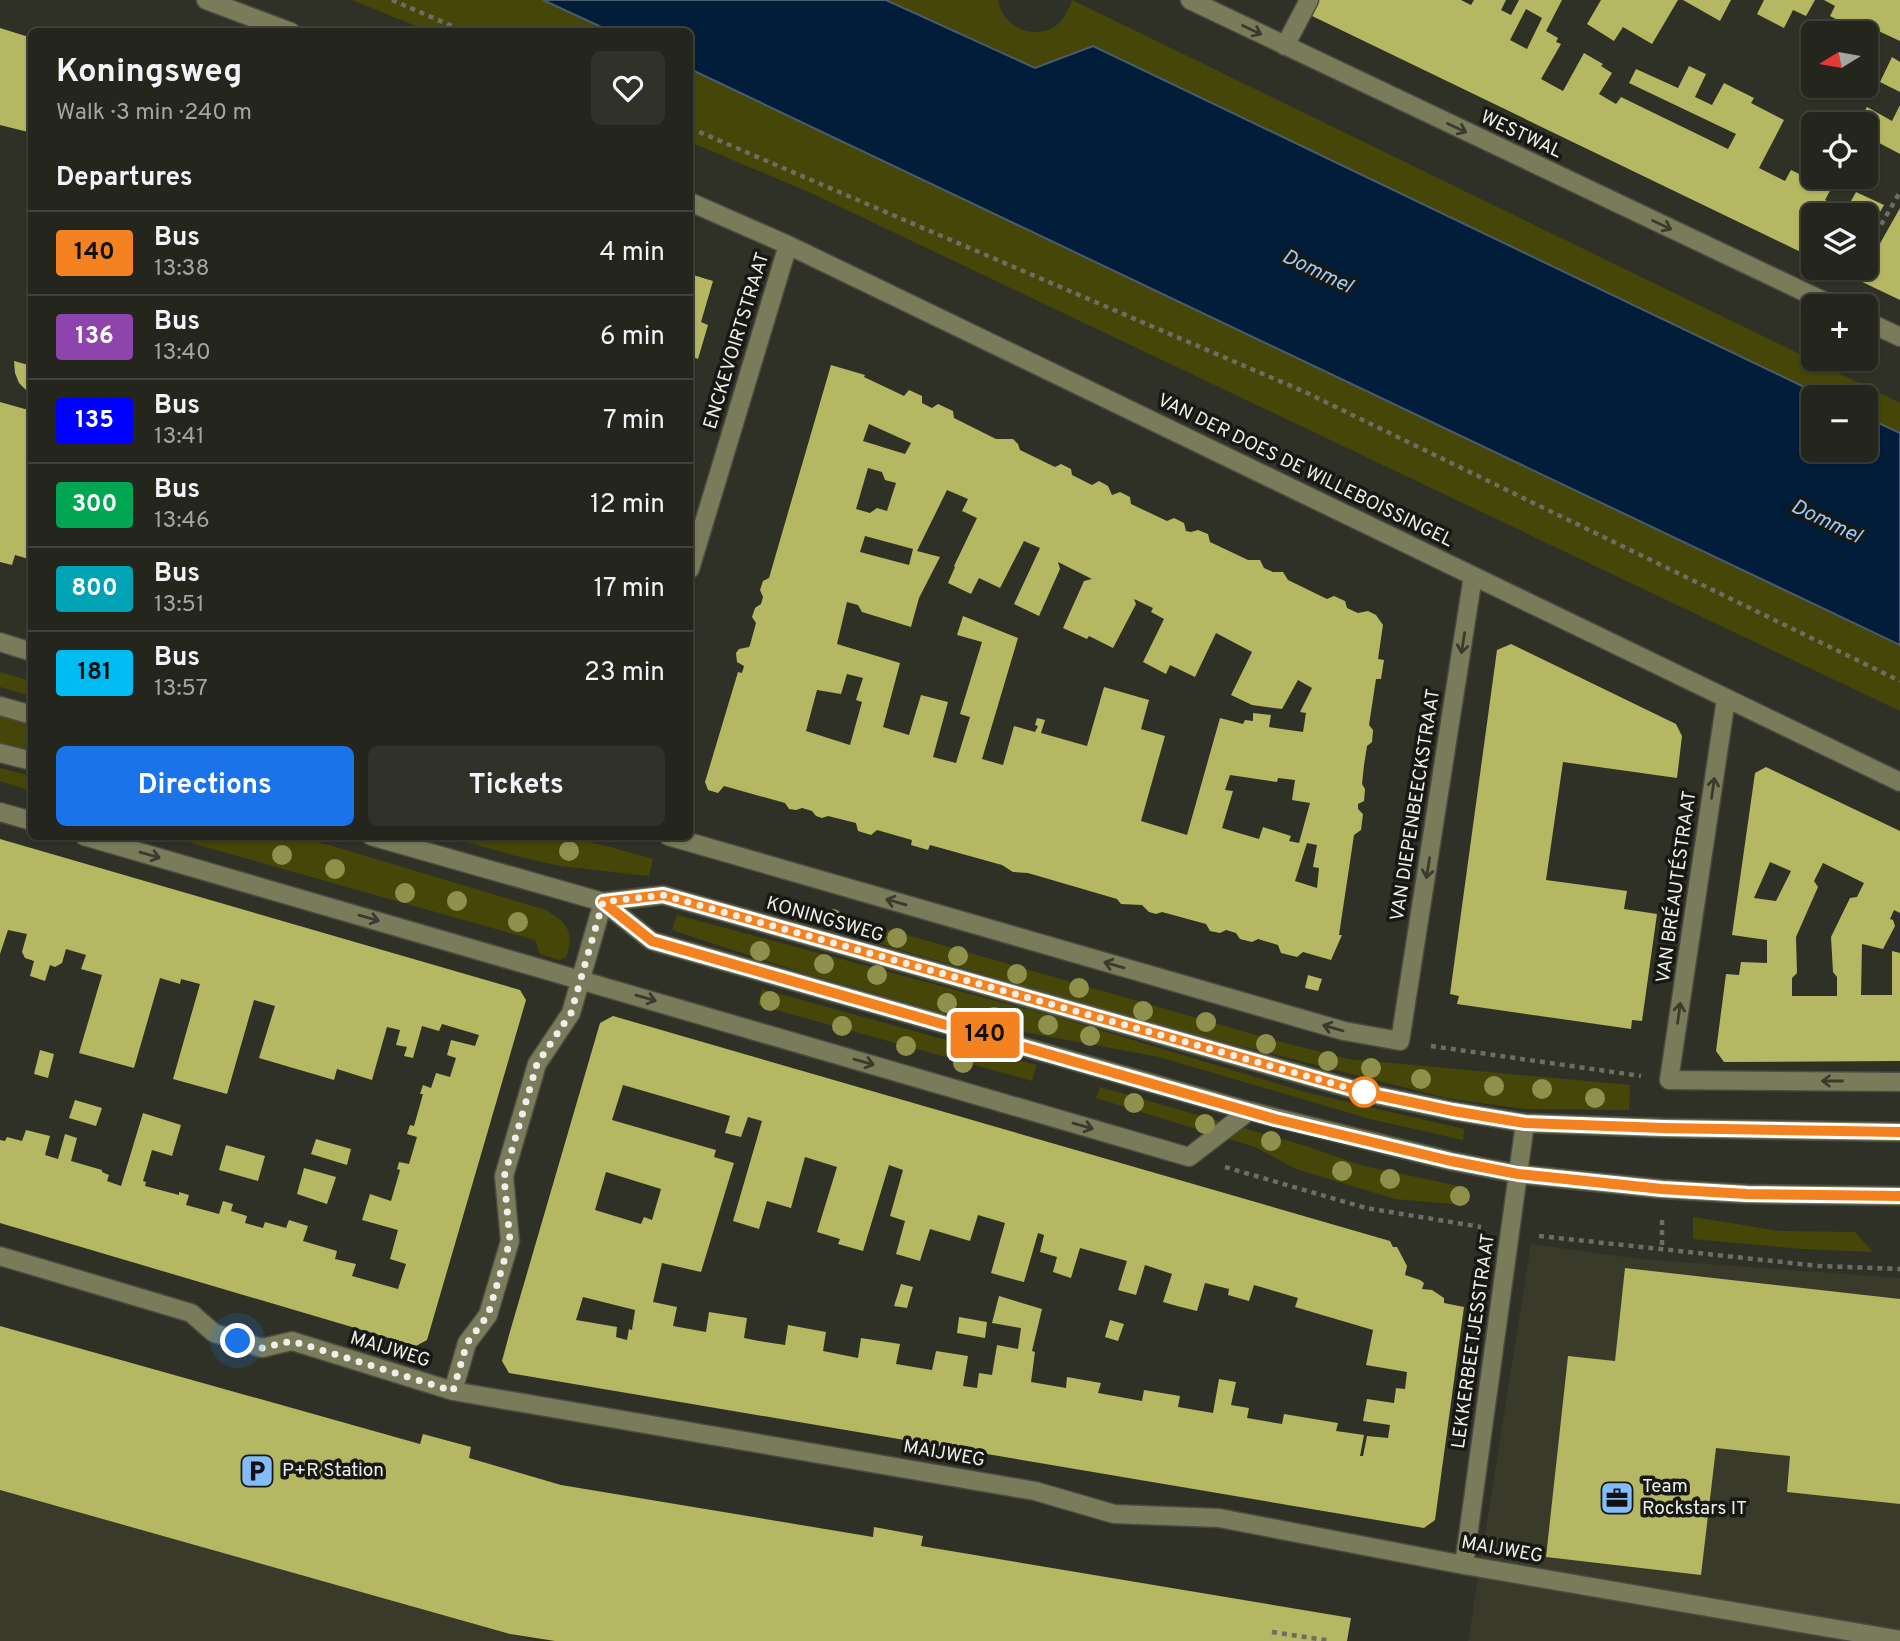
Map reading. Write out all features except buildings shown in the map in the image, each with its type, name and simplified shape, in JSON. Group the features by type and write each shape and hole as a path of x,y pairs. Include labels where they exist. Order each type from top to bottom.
{"street":[{"path":"206,0 280,28"},
{"name":"WESTWAL","path":"1190,0 1810,294"},
{"path":"1285,46 1309,0"},
{"name":"VAN DER DOES DE WILLEBOISSINGEL","path":"693,203 788,245 1900,782"},
{"name":"ENCKEVOIRTSTRAAT","path":"693,559 788,245"},
{"path":"1878,327 1900,337"},
{"name":"VAN DIEPENBEECKSTRAAT","path":"1400,1041 1474,576"},
{"path":"0,642 28,651"},
{"name":"VAN BRÉAUTÉSTRAAT","path":"1669,1080 1726,699"},
{"path":"0,706 28,714"},
{"path":"0,753 28,760"},
{"path":"0,812 28,820"},
{"path":"99,840 1189,1157 1249,1111"},
{"name":"KONINGSWEG","path":"385,840 603,902 663,895 1367,1093 1453,1111 1525,1123 1900,1132"},
{"name":"KONINGSWEG","path":"682,840 1344,1031 1400,1041"},
{"path":"453,1391 467,1343 488,1315 510,1241 504,1177 537,1064 571,1013 603,902"},
{"name":"KONINGSWEG","path":"603,902 652,941 1334,1134 1518,1174 1662,1189 1747,1194 1900,1196"},
{"path":"1669,1080 1900,1082"},
{"name":"LEKKERBEETJESSTRAAT","path":"1464,1565 1525,1123"},
{"name":"MAIJWEG","path":"0,1256 191,1313 214,1333 262,1348 292,1341 453,1391 1035,1491 1114,1514 1219,1518 1464,1565 1900,1640"}],"path":[{"path":"392,0 457,28"},
{"path":"693,129 1305,392 1900,681"},
{"path":"1878,230 1900,192"},
{"path":"1400,1041 1669,1080"},
{"path":"1189,1157 1366,1208 1511,1232 1819,1266 1900,1269"},
{"path":"1272,1632 1331,1641"}],"shaded area":[{"path":"352,0 543,0 604,28 421,28"},
{"path":"886,0 998,0 1001,10 1013,25 1030,32 1040,32 1060,22 1072,0 1801,355 1801,371 1834,371 1863,385 1801,385 1093,46 1035,68"},
{"path":"693,70 1900,645 1900,711 811,193 693,143"},
{"path":"1878,392 1900,403 1900,433 1878,423"},
{"path":"0,672 28,680 28,695 0,687"},
{"path":"0,712 28,722 28,750 0,743"},
{"path":"0,768 28,775 28,790 0,781"},
{"path":"181,840 312,840 546,910 567,929 570,941 566,957 559,960 540,954 535,940"},
{"path":"460,840 584,840 653,859 649,876 560,866"},
{"path":"799,904 1348,1059 1630,1085 1629,1110 1524,1109 1446,1098 1143,1021 795,919"},
{"path":"677,915 1060,1018 1305,1092 1464,1129 1463,1140 1370,1119 1159,1057 986,1025 797,971 672,930"},
{"path":"762,989 1037,1065 1032,1081 758,1005"},
{"path":"1100,1087 1306,1146 1360,1165 1468,1188 1465,1205 1395,1199 1296,1169 1255,1147 1096,1098"},
{"path":"1693,1217 1780,1231 1855,1232 1873,1252 1802,1249 1693,1239"},
{"path":"1531,1244 1639,1259 1900,1278 1900,1641 1468,1641"},
{"path":"0,1490 510,1634 535,1641 0,1641"}],"water":[{"name":"Dommel","path":"543,0 886,0 1035,68 1093,46 1801,385 1801,462 1878,462 1878,423 1900,433 1900,645 693,70 693,28 604,28"}],"bus line":[{"name":"140","path":"1900,1132 1525,1123 1453,1111 1367,1093 663,895 603,902 652,941 1275,1119 1451,1161 1518,1174 1662,1189 1747,1194 1900,1196"}],"place":[{"name":"P+R Station","path":"257,1471"},
{"name":"Team Rockstars IT","path":"1617,1498"}],"route":[{"path":"238,1341 262,1348 292,1341 453,1391 467,1343 488,1315 510,1241 504,1177 537,1064 571,1013 603,902 663,895 1367,1093 1364,1092"}]}
